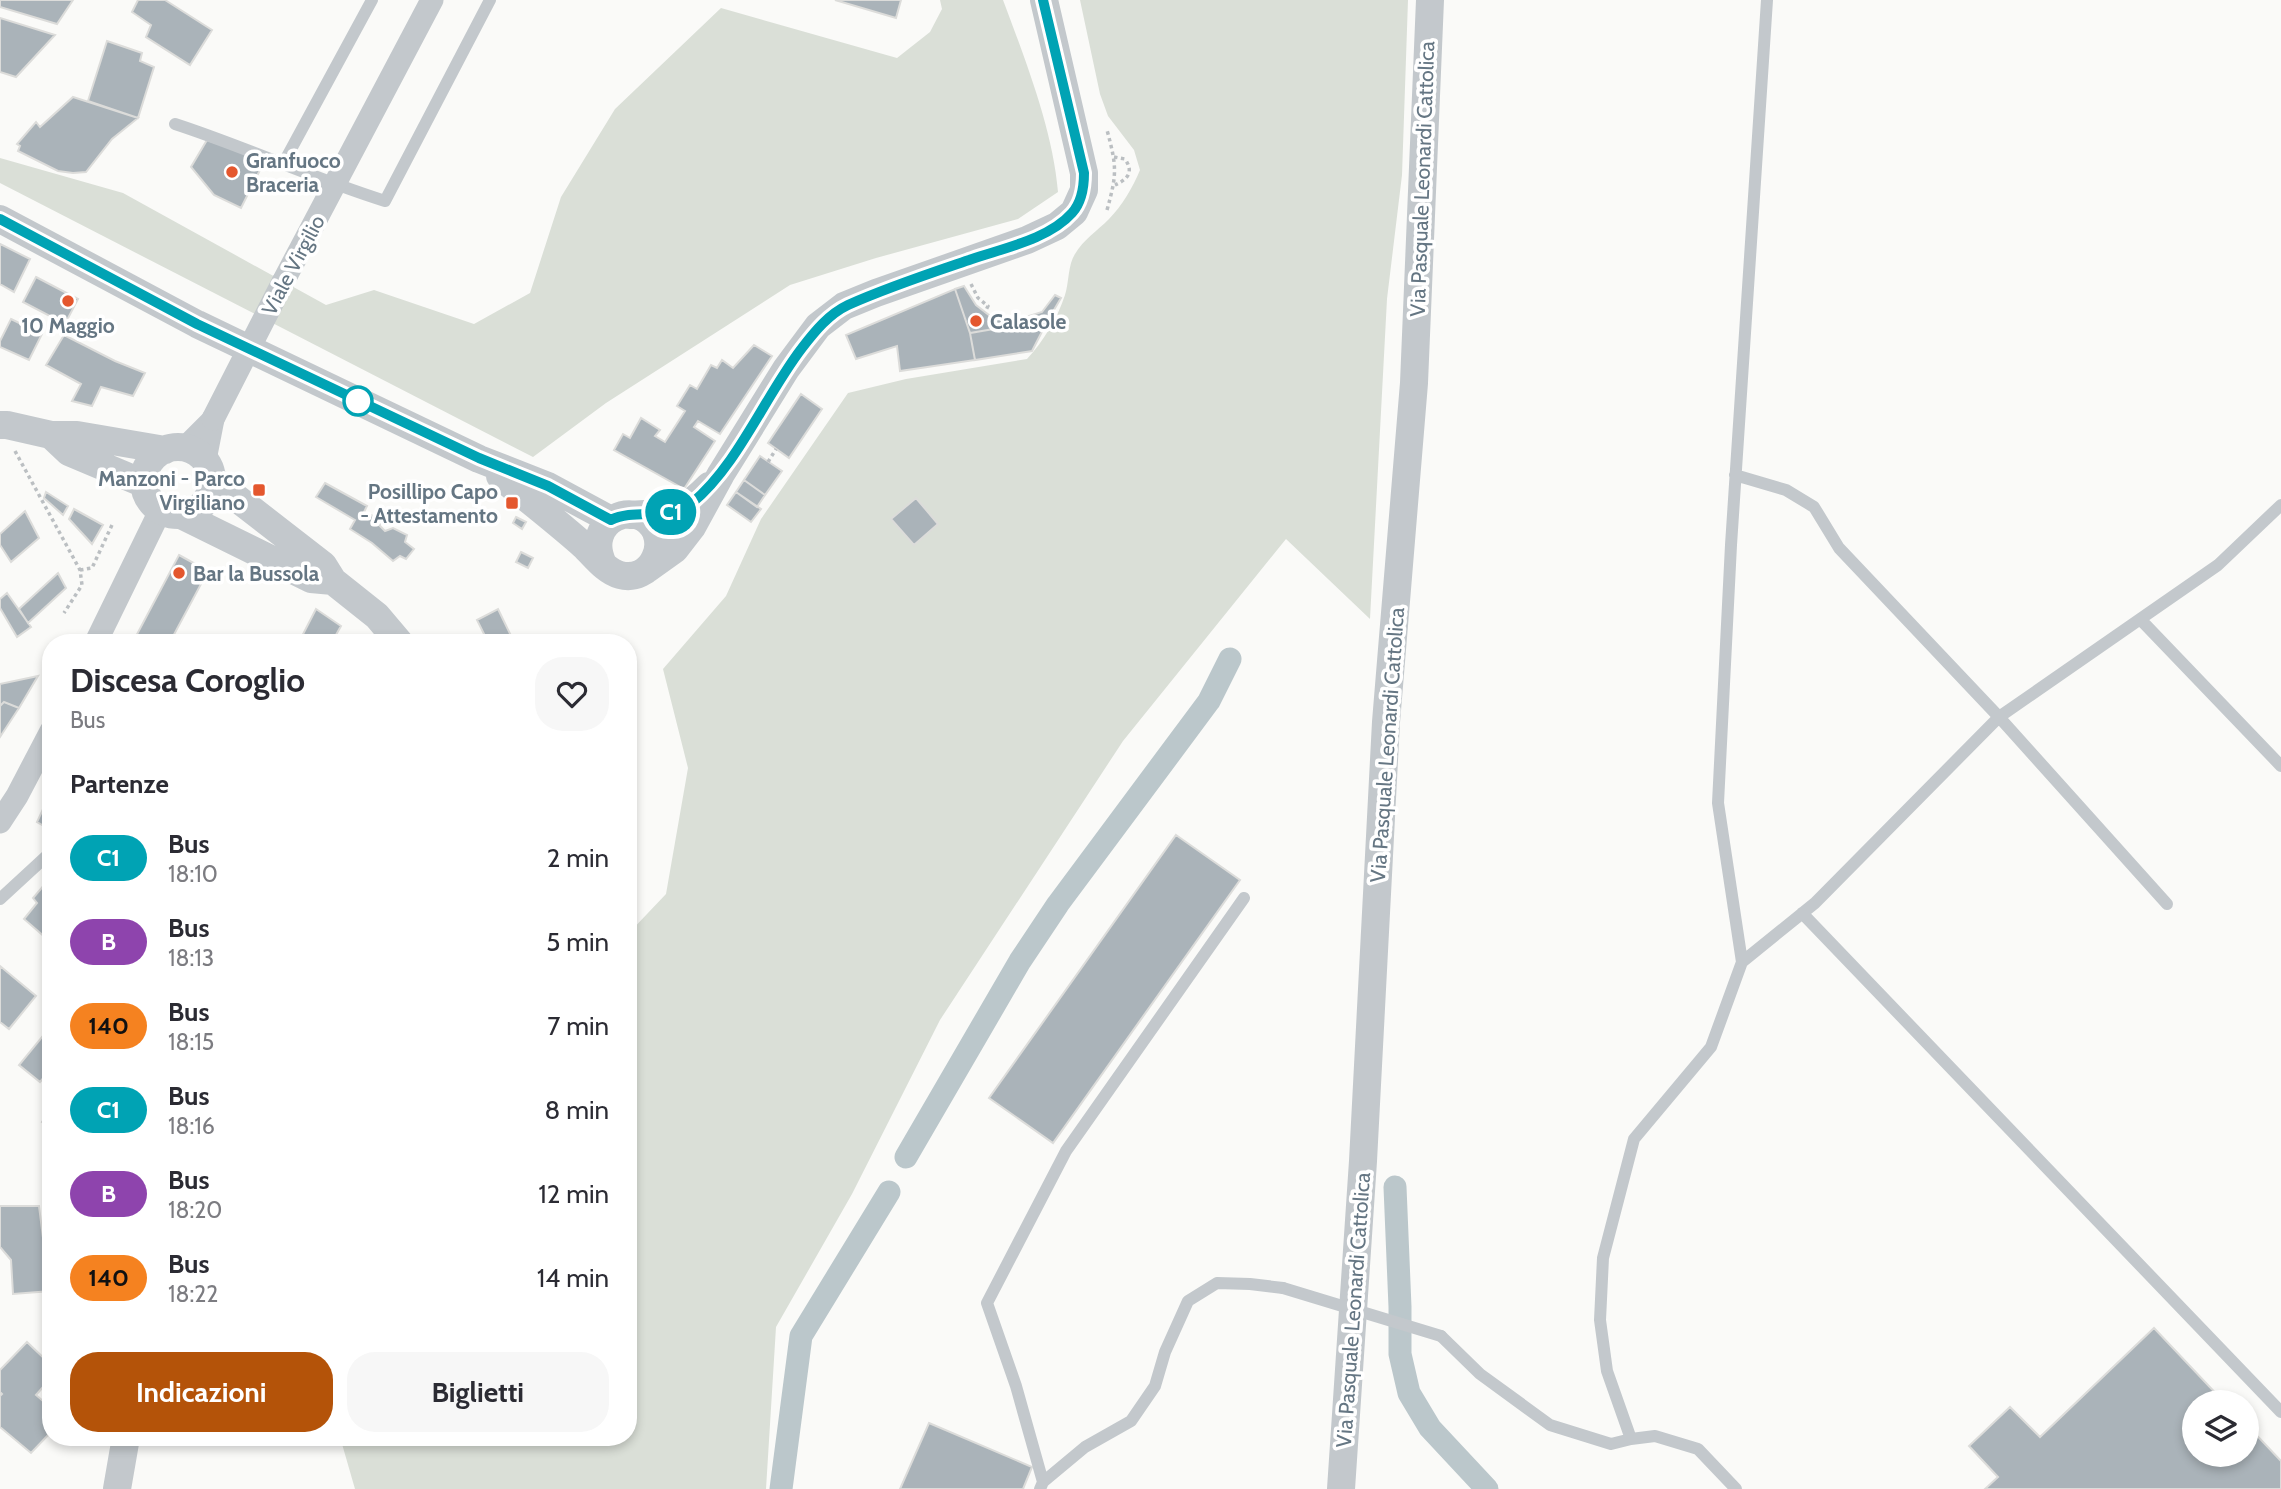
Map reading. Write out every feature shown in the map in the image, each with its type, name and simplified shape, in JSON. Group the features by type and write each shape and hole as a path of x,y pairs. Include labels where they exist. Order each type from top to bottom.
{"street":[{"name":"Viale Virgilio","path":"192,459 432,0"},
{"path":"479,458 610,570 628,576 638,575 675,549 692,527 721,474 786,369 818,326 844,306 1027,240 1057,226 1074,212 1084,190 1084,173 1044,0"},
{"name":"Via Pasquale Leonardi Cattolica","path":"1341,1489 1363,1161 1386,722 1414,383 1430,0"},
{"path":"0,219 197,324 479,458 620,517 640,517 655,531 658,551 654,562 647,569"},
{"path":"6,436 7,425 51,435 77,435 192,459 323,565 333,581 377,616 392,634"},
{"path":"51,435 69,452 145,484"},
{"path":"192,459 155,456 147,466 145,484 151,503 311,579 333,581"},
{"path":"171,513 197,510 211,491 192,459"},
{"path":"603,564 598,555 598,535 620,517 670,512 690,505 721,474"},
{"path":"101,634 171,513"},
{"path":"0,822 42,748"},
{"path":"117,1489 125,1446"}],"lane":[{"path":"283,164 372,0"},
{"path":"175,124 233,143 336,186 385,201 490,0"},
{"path":"1630,1439 1607,1370 1600,1320 1603,1258 1634,1139 1711,1047 1742,961 1718,803 1735,475 1767,0"},
{"path":"1735,475 1786,490 1814,507 1839,548 1999,716 2168,904"},
{"path":"1742,961 1802,914 1999,716 2218,565 2281,505"},
{"path":"2140,619 2281,766"},
{"path":"0,899 42,860"},
{"path":"1244,898 1066,1151 987,1303 1016,1386 1042,1486 1085,1447 1131,1421 1155,1386 1164,1352 1188,1301 1217,1283 1250,1283 1283,1289 1441,1336 1480,1374 1550,1425 1611,1444 1655,1436 1698,1449 1736,1489"},
{"path":"1802,914 2281,1412"}],"path":[{"path":"1107,130 1116,178 1107,210"},
{"path":"1114,157 1125,159 1130,175 1126,180 1114,185"},
{"path":"968,279 978,298 988,306 985,312"},
{"path":"6,436 80,570 82,585 64,612"},
{"path":"768,462 776,449"},
{"path":"80,570 92,568 112,525"}],"shaded area":[{"path":"940,0 1003,0 1044,120 1058,192 1018,219 790,285 606,403 533,457 0,183 0,158 123,193 326,305 374,290 474,324 530,293 561,197 615,109 721,8 897,58 930,32 942,9"},
{"path":"1080,0 1408,0 1402,175 1387,299 1370,619 1286,539 1123,741 940,1020 852,1194 776,1327 766,1489 355,1489 343,1446 637,1446 637,925 666,894 688,768 663,669 726,596 761,519 848,393 906,379 1027,359 1039,345 1065,295 1075,254 1118,208 1131,190 1140,170 1134,150 1108,116 1100,94"}],"building":[{"path":"0,0 73,0 57,24 0,7"},
{"path":"138,0 165,0 212,30 190,65 146,37 151,25 132,12"},
{"path":"835,0 901,0 896,18"},
{"path":"0,18 55,35 16,77 0,72"},
{"path":"107,41 142,53 140,61 154,67 138,118 88,101"},
{"path":"73,97 138,118 112,139 86,172 58,171 18,151 20,146 17,144 36,122 40,127"},
{"path":"207,140 266,158 241,208 214,195 191,167"},
{"path":"0,244 30,259 14,292 0,284"},
{"path":"36,277 78,299 65,324 23,302"},
{"path":"964,286 976,305 989,315 1004,320 1016,320 1017,325 970,333 955,289"},
{"path":"955,289 970,333 975,360 900,371 897,346 856,359 846,335"},
{"path":"1055,295 1061,298 1048,320 1017,325 1016,320 1042,312"},
{"path":"11,319 42,334 29,360 0,347 0,341"},
{"path":"1048,320 1032,351 975,360 970,333"},
{"path":"64,335 145,373 133,396 101,387 92,406 72,401 81,384 46,365"},
{"path":"754,345 772,356 720,434 698,421 694,427 715,441 684,489 614,450 623,434 630,438 641,418 660,430 655,436 665,442 685,411 677,406 690,385 697,389 711,365 717,368 722,360 733,368"},
{"path":"801,394 822,409 789,458 768,443"},
{"path":"760,456 782,471 765,495 744,480"},
{"path":"744,480 765,495 757,507 736,492"},
{"path":"325,483 367,506 364,512 382,520 380,526 385,531 393,528 407,535 405,542 414,549 406,559 400,556 393,561 350,529 355,520 316,497"},
{"path":"46,492 68,506 63,515 44,498"},
{"path":"736,492 761,509 751,522 727,505"},
{"path":"916,498 938,524 914,545 891,519"},
{"path":"74,509 103,525 92,544 69,519"},
{"path":"25,511 39,538 11,562 0,545 0,534"},
{"path":"516,517 526,522 522,529 513,523"},
{"path":"521,552 533,558 528,568 516,562"},
{"path":"179,555 208,571 174,634 137,634"},
{"path":"58,573 66,588 28,623 19,609"},
{"path":"7,593 31,627 17,637 0,608 0,599"},
{"path":"316,609 341,626 336,634 303,634"},
{"path":"498,609 510,634 484,634 477,620"},
{"path":"38,676 19,708 4,702 0,706 0,684"},
{"path":"4,702 19,708 0,737 0,706"},
{"path":"42,811 42,825 37,822"},
{"path":"1176,835 1240,880 1053,1143 989,1098"},
{"path":"42,888 42,935 24,919 37,903 33,898"},
{"path":"0,966 36,996 9,1029 0,1022"},
{"path":"42,1037 42,1080 40,1082 19,1065"},
{"path":"0,1206 39,1206 42,1230 42,1292 13,1294 11,1260 0,1247"},
{"path":"2154,1328 2213,1390 2182,1390 2182,1467 2259,1467 2259,1438 2281,1461 2281,1489 1985,1489 1998,1477 1969,1446 2010,1407 2040,1437"},
{"path":"27,1342 42,1356 42,1388 36,1395 42,1400 42,1441 31,1453 0,1427 0,1370"},
{"path":"929,1423 1032,1467 1023,1489 900,1489"}],"waterway":[{"path":"906,1157 1020,961 1058,904 1209,701 1230,659"},
{"path":"1395,1187 1400,1354 1409,1393 1430,1428 1487,1489"},
{"path":"781,1489 801,1336 889,1192"}],"bus line":[{"name":"C1","path":"0,219 197,324 479,458 548,486 611,520 620,516 670,512 690,505 721,474 786,369 818,326 844,306 1027,240 1057,226 1074,212 1084,190 1082,156 1043,0"}],"place":[{"name":"Granfuoco Braceria","path":"232,172"},
{"name":"10 Maggio","path":"68,301"},
{"name":"Calasole","path":"976,321"},
{"name":"Manzoni - Parco Virgiliano","path":"259,490"},
{"name":"Posillipo Capo - Attestamento","path":"512,503"},
{"name":"Bar la Bussola","path":"179,573"}]}
